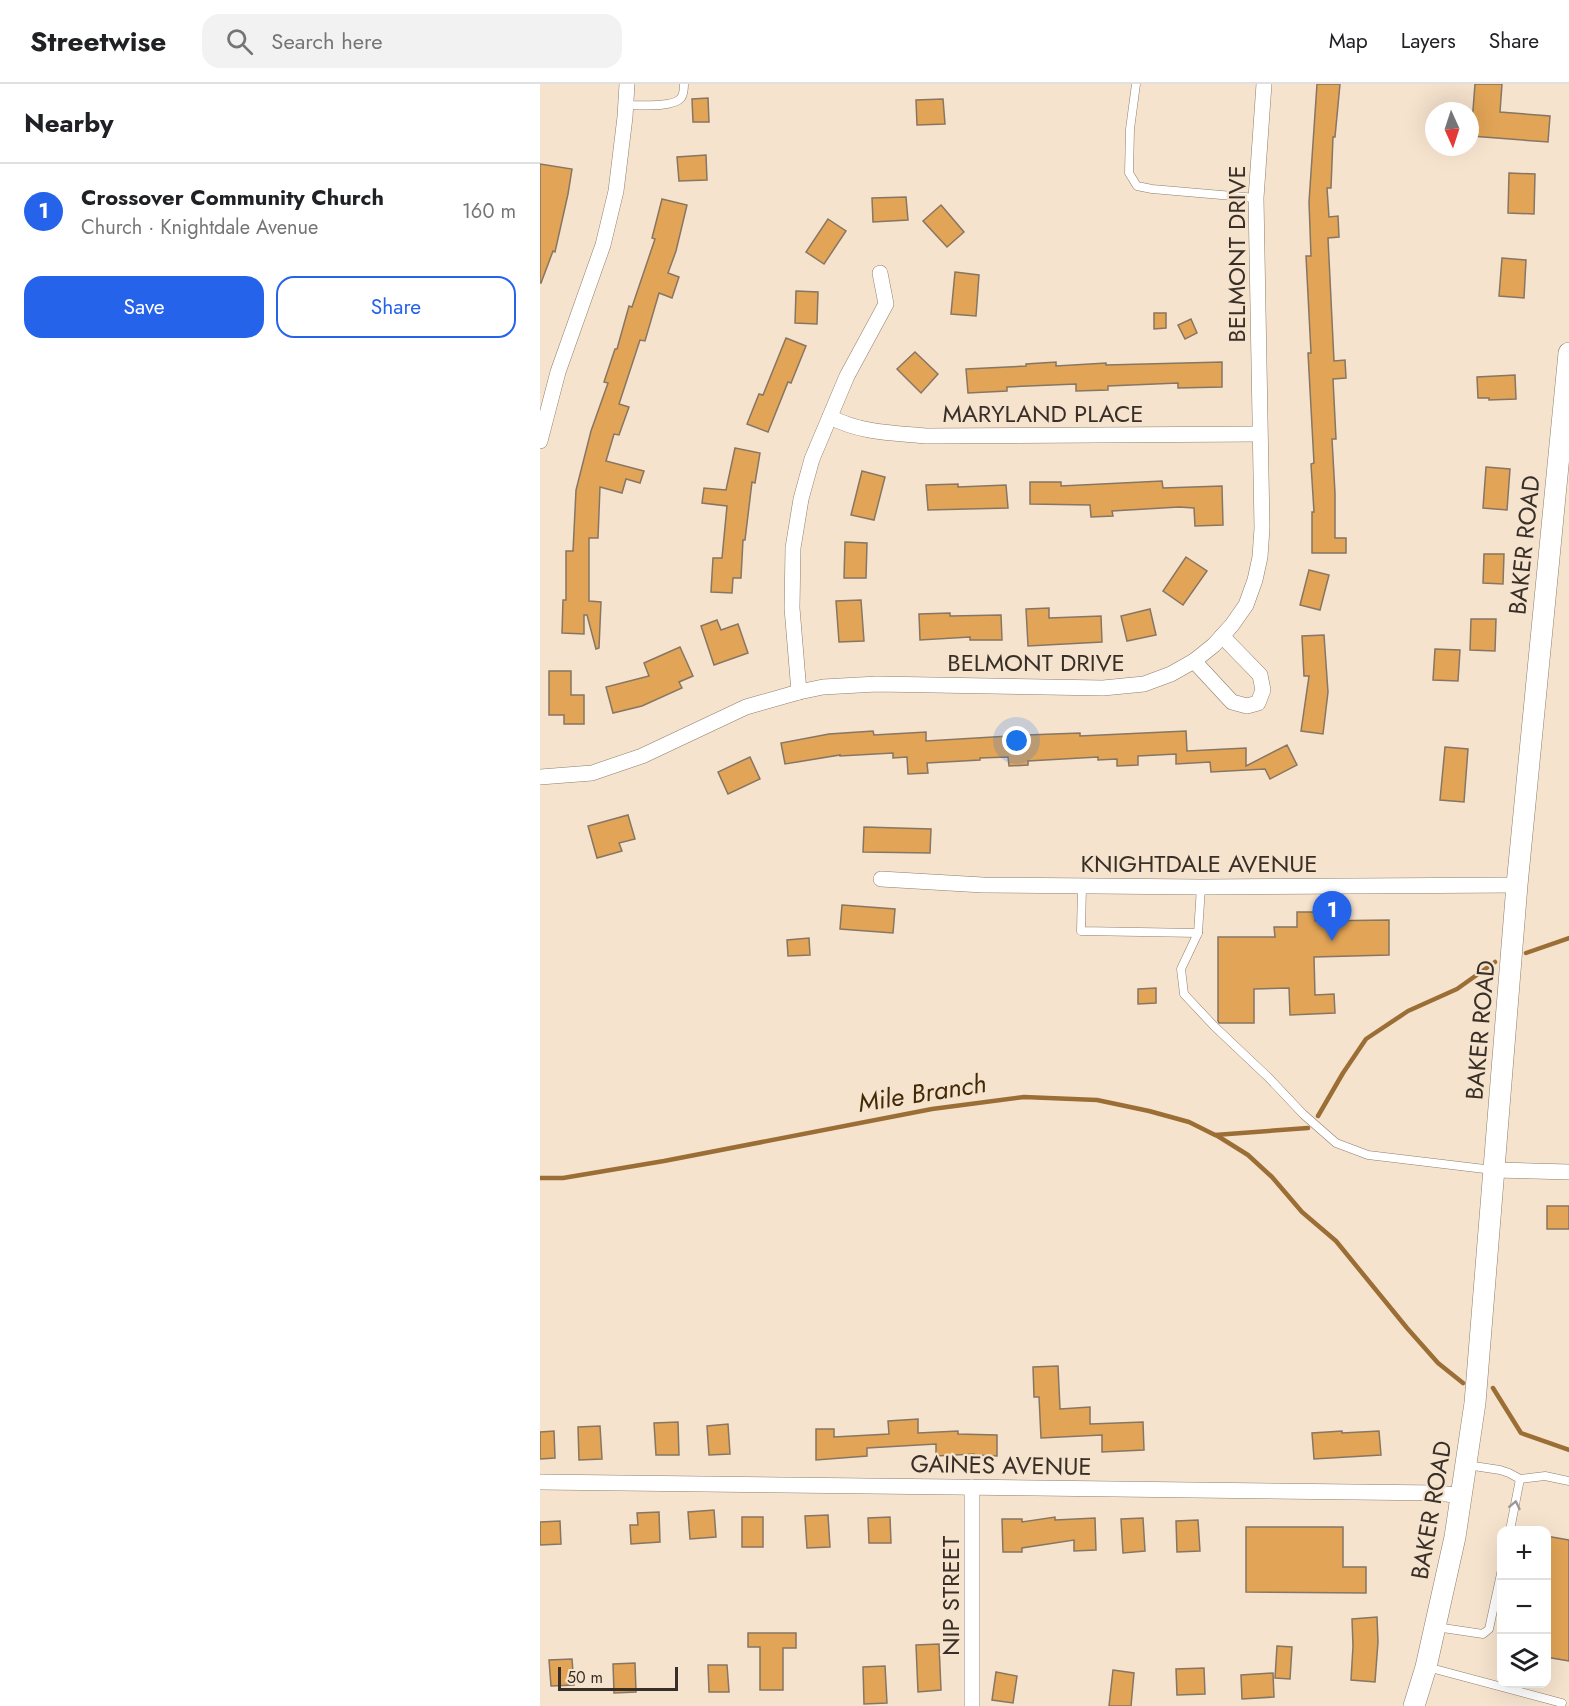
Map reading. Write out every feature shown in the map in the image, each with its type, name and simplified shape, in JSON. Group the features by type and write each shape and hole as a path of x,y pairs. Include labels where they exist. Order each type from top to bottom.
{"street":[{"path":"540,441 558,372 603,245 616,191 627,84"},
{"name":"BELMONT DRIVE","path":"540,777 592,773 632,760 746,707 823,687 877,684 1103,688 1144,684 1171,674 1194,661 1214,645 1246,605 1260,557 1262,528 1256,198 1264,84"},
{"path":"799,692 792,608 793,548 801,499 812,459 847,376 886,304 880,273"},
{"name":"BAKER ROAD","path":"1414,1706 1426,1667 1455,1537 1475,1403 1517,885 1569,353"},
{"name":"MARYLAND PLACE","path":"830,417 846,425 872,431 926,436 1259,434"},
{"path":"1194,661 1232,702 1248,706 1258,703 1263,690 1260,675 1222,636"},
{"name":"KNIGHTDALE AVENUE","path":"882,879 983,885 1082,886 1517,885"},
{"path":"1494,1170 1569,1172"},
{"name":"GAINES AVENUE","path":"540,1482 1427,1493 1461,1496"},
{"name":"NIP STREET","path":"972,1487 972,1706"}],"lane":[{"path":"625,105 671,104 682,96 684,84"},
{"path":"1136,84 1130,129 1129,173 1137,186 1256,198"},
{"path":"1082,886 1082,931 1198,933"},
{"path":"1201,887 1198,933 1181,969 1184,994 1303,1114 1336,1143 1368,1155 1494,1170"},
{"path":"1466,1465 1500,1470 1520,1479 1545,1476 1569,1481"},
{"path":"1510,1526 1520,1479"},
{"path":"1435,1627 1483,1634 1489,1629 1500,1580"},
{"path":"1426,1667 1562,1703"}],"building":[{"path":"1317,84 1340,84 1335,137 1333,137 1331,188 1327,188 1329,217 1338,216 1339,237 1328,238 1334,361 1345,360 1346,378 1333,379 1336,439 1332,439 1335,538 1346,538 1346,553 1312,553 1312,512 1314,512 1311,464 1314,463 1306,256 1311,256 1309,202"},
{"path":"1475,84 1502,84 1500,112 1550,116 1548,142 1479,137 1479,102 1474,102"},
{"path":"708,98 709,122 693,122 692,99"},
{"path":"943,99 945,124 917,125 916,100"},
{"path":"706,155 707,180 679,181 677,157"},
{"path":"540,164 572,169 555,252 553,251 541,283 540,283"},
{"path":"1509,173 1535,174 1534,214 1508,213"},
{"path":"906,197 908,220 873,222 872,198"},
{"path":"662,199 687,205 668,273 679,277 672,298 659,293 645,341 640,340 619,404 629,407 619,435 614,434 606,461 644,471 640,483 626,479 622,493 600,487 598,538 589,538 589,601 601,602 599,648 596,649 587,615 584,615 584,634 562,633 563,600 566,600 566,551 573,551 576,490 591,431 608,383 604,382 615,349 617,349 629,306 632,307 655,239 652,238"},
{"path":"941,205 964,232 947,247 923,221"},
{"path":"828,219 846,231 824,264 806,252"},
{"path":"1502,258 1526,260 1524,298 1499,296"},
{"path":"955,272 979,275 976,316 951,314"},
{"path":"796,291 818,292 817,324 795,323"},
{"path":"1154,313 1166,313 1166,328 1154,329"},
{"path":"1191,319 1197,333 1185,339 1178,325"},
{"path":"786,338 806,346 791,383 788,382 768,432 747,424 759,394 763,395"},
{"path":"915,352 938,374 921,393 897,369"},
{"path":"1056,362 1056,366 1222,362 1222,387 1178,388 1178,383 1108,386 1108,390 1076,391 1076,384 1007,387 1007,391 968,393 966,369"},
{"path":"1515,375 1516,399 1478,398 1477,377"},
{"path":"735,448 760,453 755,483 752,482 745,540 743,540 741,578 733,578 732,593 711,592 713,558 722,558 727,506 702,503 704,488 726,490"},
{"path":"1486,467 1510,469 1507,510 1483,508"},
{"path":"862,471 885,477 874,520 851,515"},
{"path":"1162,481 1163,488 1222,486 1223,525 1195,526 1194,508 1112,511 1113,516 1091,517 1090,505 1030,504 1030,482 1061,482 1061,486"},
{"path":"958,484 958,487 1006,485 1008,508 928,510 926,485"},
{"path":"845,542 867,543 866,578 844,578"},
{"path":"1484,554 1504,554 1503,584 1483,583"},
{"path":"1186,557 1207,571 1183,605 1163,591"},
{"path":"1309,570 1329,575 1320,610 1300,605"},
{"path":"861,600 864,641 839,642 836,601"},
{"path":"1049,608 1049,618 1101,616 1102,642 1028,646 1026,609"},
{"path":"1150,609 1156,635 1127,641 1121,616"},
{"path":"950,613 950,616 1001,615 1002,640 970,640 970,637 920,640 919,614"},
{"path":"1471,619 1496,619 1495,651 1470,650"},
{"path":"717,620 721,630 738,624 748,653 714,665 701,626"},
{"path":"1324,635 1328,692 1323,734 1301,731 1309,676 1304,676 1302,636"},
{"path":"680,647 693,676 679,682 682,688 642,706 613,713 606,687 649,676 644,663"},
{"path":"1435,649 1460,650 1458,681 1433,680"},
{"path":"549,671 571,671 571,695 584,695 584,724 564,724 564,715 549,715"},
{"path":"873,731 874,735 926,732 926,741 1026,735 1080,733 1080,736 1186,731 1187,751 1246,748 1246,766 1287,745 1297,765 1270,779 1265,769 1211,772 1210,762 1176,764 1176,754 1138,756 1138,765 1117,766 1117,759 1098,760 1098,757 1028,761 1028,765 1009,766 1008,757 980,758 980,760 927,763 928,773 908,774 907,757 893,758 893,753 840,755 785,764 781,743 829,734"},
{"path":"1445,747 1468,749 1464,802 1440,800"},
{"path":"750,757 760,779 728,794 718,772"},
{"path":"628,815 635,839 619,843 622,851 597,858 588,826"},
{"path":"864,827 931,829 930,853 863,852"},
{"path":"842,905 895,909 893,933 840,929"},
{"path":"1297,912 1315,912 1315,921 1389,920 1389,955 1314,957 1315,995 1334,994 1335,1013 1290,1015 1289,988 1254,989 1254,1023 1219,1023 1218,937 1275,937 1274,927 1297,927"},
{"path":"809,938 810,955 788,956 787,940"},
{"path":"1156,988 1156,1003 1138,1004 1138,989"},
{"path":"1547,1206 1569,1206 1569,1229 1547,1229"},
{"path":"1058,1366 1060,1409 1090,1407 1090,1424 1143,1422 1144,1450 1102,1452 1102,1435 1041,1438 1039,1397 1034,1397 1033,1367"},
{"path":"918,1419 918,1433 958,1431 958,1434 997,1435 997,1456 974,1454 936,1456 936,1444 867,1448 867,1456 816,1460 816,1429 834,1429 834,1437 889,1434 888,1421"},
{"path":"678,1422 679,1455 656,1455 654,1423"},
{"path":"728,1424 730,1454 709,1455 707,1426"},
{"path":"600,1426 602,1459 579,1460 578,1427"},
{"path":"554,1431 555,1458 540,1459 540,1432"},
{"path":"1342,1431 1342,1433 1379,1431 1381,1455 1314,1459 1312,1433"},
{"path":"714,1510 716,1537 690,1539 688,1512"},
{"path":"659,1512 660,1542 631,1544 630,1525 638,1525 637,1513"},
{"path":"828,1515 830,1547 807,1548 805,1516"},
{"path":"742,1517 763,1517 763,1547 742,1547"},
{"path":"890,1517 891,1543 869,1543 868,1518"},
{"path":"1055,1517 1055,1520 1095,1518 1096,1550 1074,1551 1074,1540 1022,1548 1022,1552 1003,1552 1002,1519 1022,1519 1022,1522"},
{"path":"1143,1518 1145,1551 1123,1553 1121,1519"},
{"path":"1198,1520 1200,1551 1177,1552 1176,1521"},
{"path":"560,1521 561,1544 540,1545 540,1522"},
{"path":"1246,1527 1343,1527 1343,1567 1366,1567 1366,1593 1246,1592"},
{"path":"1551,1537 1569,1540 1569,1661 1551,1658"},
{"path":"1377,1617 1375,1682 1351,1680 1352,1619"},
{"path":"748,1633 796,1633 796,1648 783,1648 783,1690 760,1690 760,1647 748,1647"},
{"path":"939,1644 941,1690 918,1692 916,1645"},
{"path":"1277,1646 1292,1647 1290,1679 1275,1678"},
{"path":"572,1659 574,1685 551,1686 549,1660"},
{"path":"635,1663 636,1692 614,1693 613,1664"},
{"path":"708,1665 727,1665 729,1692 709,1692"},
{"path":"885,1666 887,1703 864,1704 863,1667"},
{"path":"1204,1668 1205,1694 1177,1695 1176,1669"},
{"path":"1113,1670 1134,1673 1131,1706 1109,1706"},
{"path":"996,1672 1017,1676 1013,1703 992,1700"},
{"path":"1273,1673 1274,1697 1242,1699 1241,1675"}],"waterway":[{"name":"Mile Branch","path":"1526,953 1569,938"},
{"name":"Mile Branch","path":"1318,1116 1366,1039 1408,1011 1457,989 1495,962"},
{"name":"Mile Branch","path":"540,1178 563,1178 664,1161 932,1109 1024,1097 1097,1100 1189,1122 1215,1135 1308,1128"},
{"path":"1216,1135 1248,1155 1272,1177 1302,1212 1336,1241 1438,1363 1463,1383"},
{"path":"1493,1388 1521,1433 1569,1450"}],"place":[{"name":"Crossover Community Church","path":"1332,941"}]}
